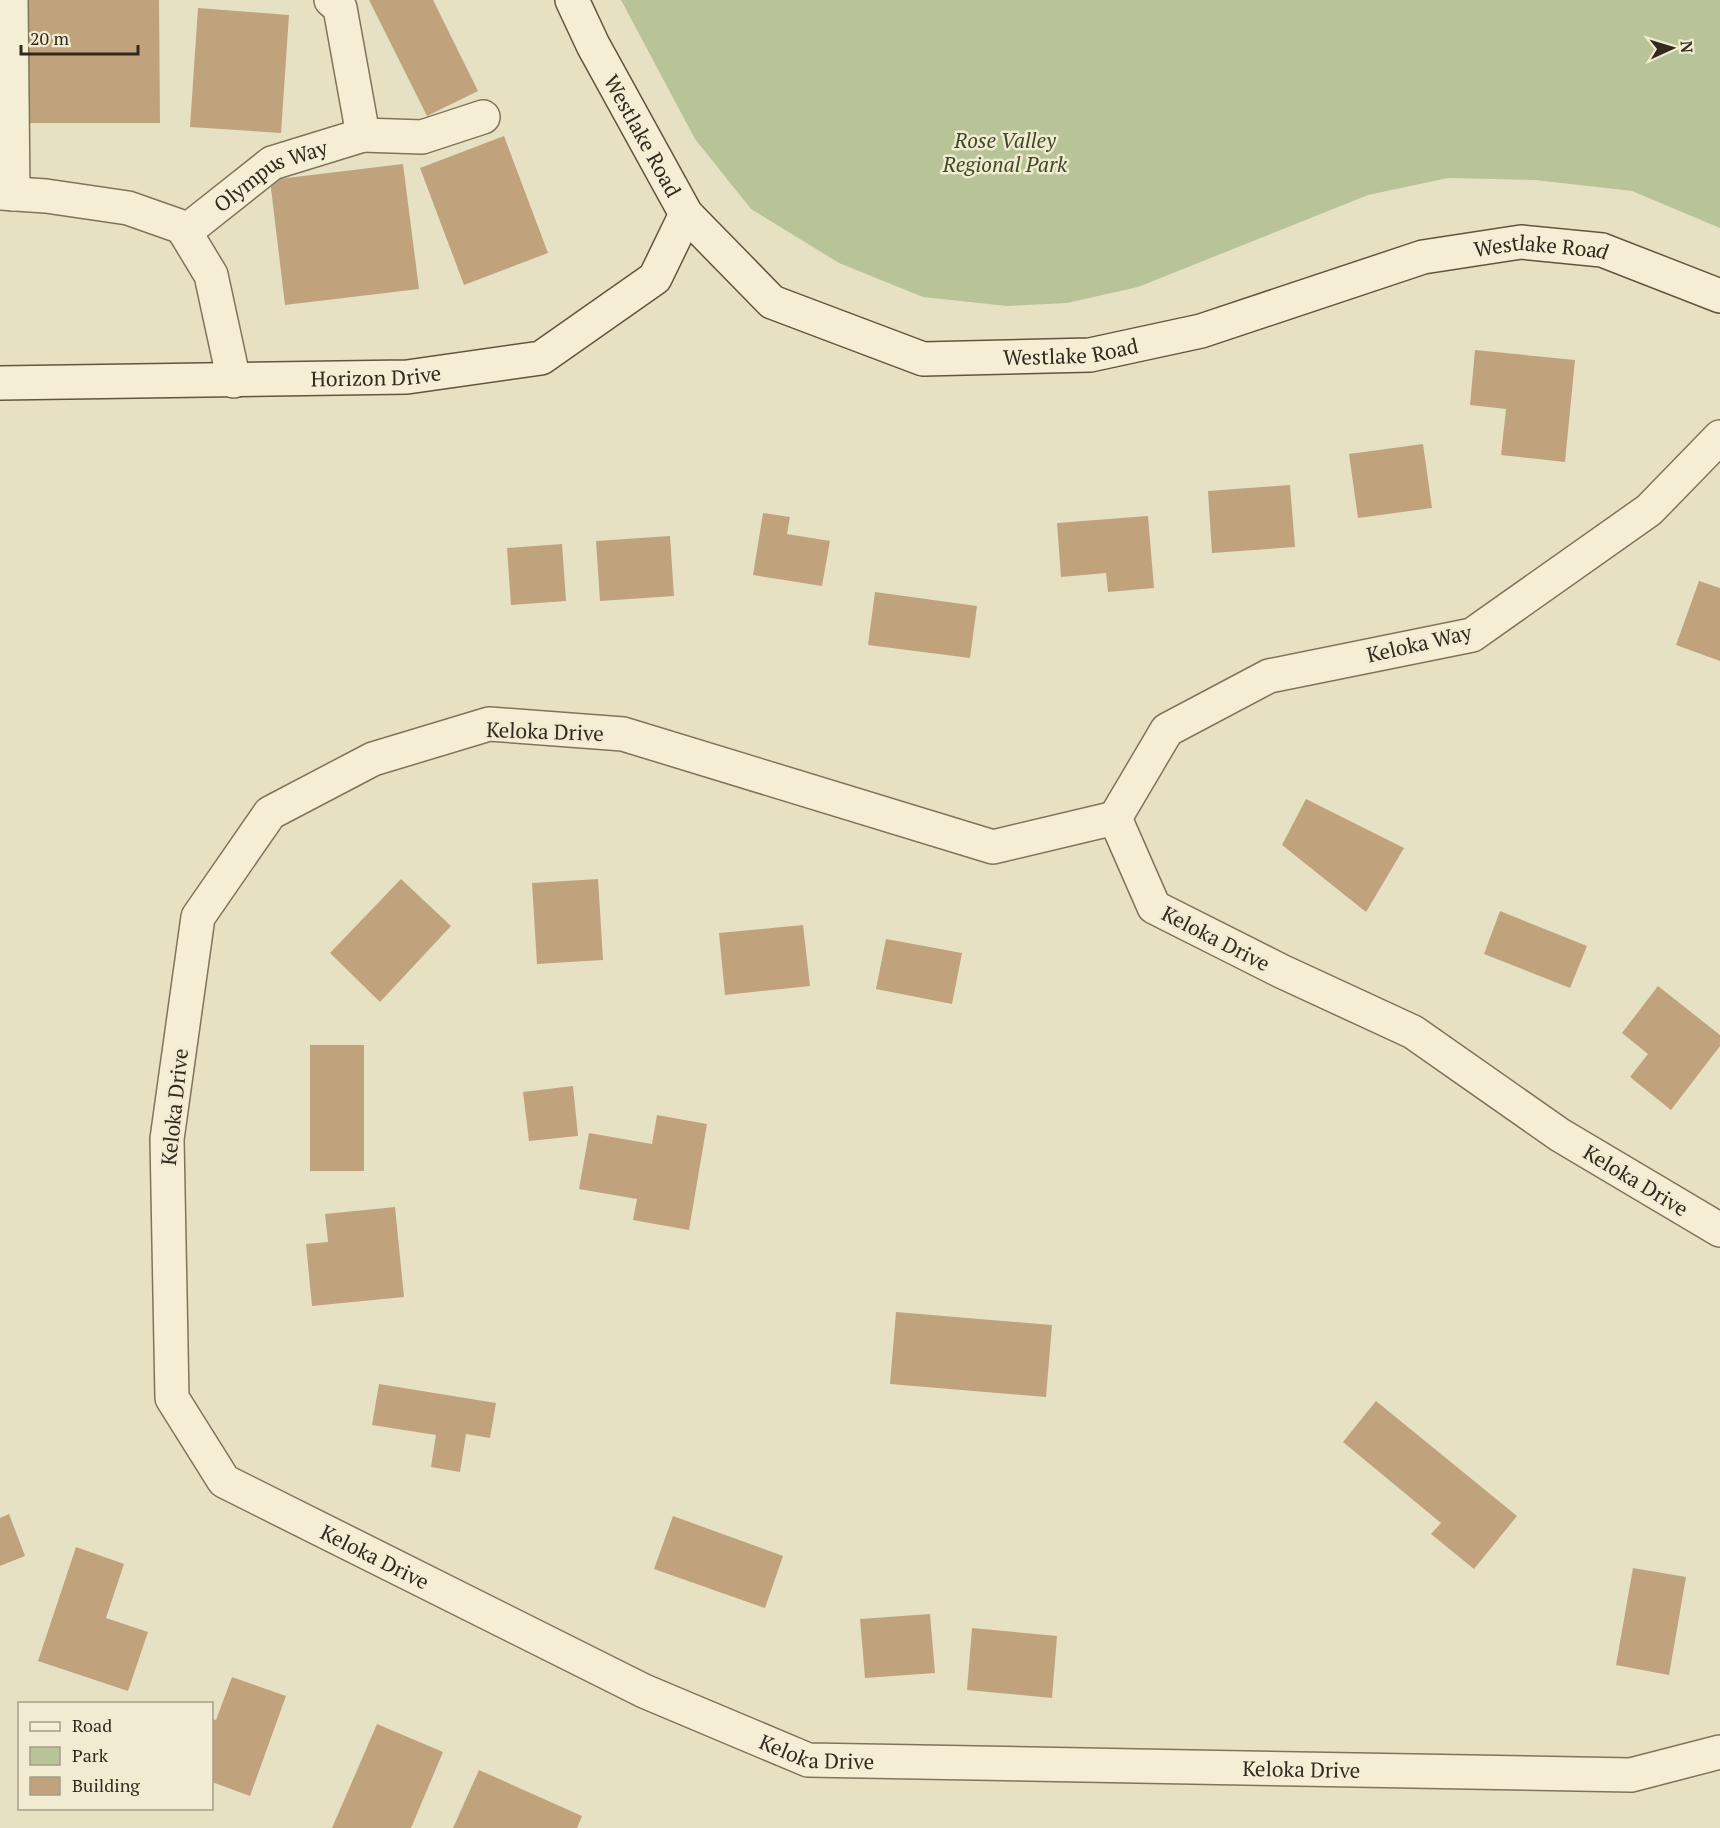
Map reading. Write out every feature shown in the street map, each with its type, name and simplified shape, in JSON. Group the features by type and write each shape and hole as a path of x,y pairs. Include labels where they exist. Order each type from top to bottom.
{"street":[{"path":"11,0 7,193 128,208 182,227 211,275 234,381"},
{"path":"331,0 340,8 363,135"},
{"name":"Westlake Road","path":"572,0 593,45 686,214 772,302 923,359 1090,355 1201,331 1423,257 1521,242 1602,250 1720,296"},
{"name":"Olympus Way","path":"185,232 272,163 363,135 422,137 483,117"},
{"name":"Horizon Drive","path":"0,383 407,377 541,358 655,278 686,214"},
{"name":"Keloka Way","path":"1115,818 1167,730 1269,676 1472,635 1649,510 1720,437"},
{"name":"Keloka Drive","path":"1720,1230 1560,1135 1413,1032 1281,972 1154,907 1115,818 993,847 623,734 489,724 373,759 270,813 198,917 167,1139 172,1398 224,1481 644,1691 808,1760 1631,1775 1720,1752"}],"green space":[{"name":"Rose Valley Regional Park","path":"621,0 1720,0 1720,228 1632,191 1535,180 1448,178 1368,195 1138,287 1067,303 1007,306 923,297 839,263 751,209 695,139"}],"building":[{"path":"27,0 159,0 160,123 27,123"},
{"path":"369,0 433,0 478,91 427,116"},
{"path":"198,8 289,15 281,133 190,127"},
{"path":"504,136 548,253 464,285 420,168"},
{"path":"403,164 419,289 285,305 270,180"},
{"path":"1475,350 1575,360 1565,462 1501,455 1506,409 1470,405"},
{"path":"1423,444 1432,508 1358,518 1349,454"},
{"path":"1290,485 1295,547 1212,553 1208,491"},
{"path":"763,513 790,517 787,534 830,541 822,586 753,575"},
{"path":"1148,516 1154,588 1108,592 1106,573 1061,577 1057,523"},
{"path":"670,536 674,596 600,601 596,541"},
{"path":"562,544 566,601 511,605 507,548"},
{"path":"1699,581 1720,588 1720,661 1676,645"},
{"path":"875,592 977,606 970,658 868,645"},
{"path":"1306,799 1404,848 1366,912 1282,845"},
{"path":"401,879 451,926 380,1002 330,953"},
{"path":"598,879 603,960 537,964 532,883"},
{"path":"1500,911 1587,946 1570,988 1484,954"},
{"path":"803,925 810,986 725,995 719,933"},
{"path":"886,939 962,953 952,1004 876,989"},
{"path":"1658,986 1720,1035 1720,1046 1671,1110 1630,1077 1648,1054 1622,1033"},
{"path":"310,1045 364,1045 364,1171 310,1171"},
{"path":"573,1086 578,1136 529,1141 523,1092"},
{"path":"657,1115 707,1124 689,1230 633,1220 637,1199 579,1189 589,1133 652,1144"},
{"path":"395,1207 404,1297 312,1306 306,1244 328,1242 325,1214"},
{"path":"896,1312 1052,1325 1046,1397 890,1384"},
{"path":"379,1384 496,1403 490,1438 466,1434 460,1472 431,1467 436,1435 372,1425"},
{"path":"1376,1401 1517,1516 1474,1569 1431,1534 1441,1523 1343,1442"},
{"path":"9,1514 25,1556 0,1566 0,1518"},
{"path":"673,1516 783,1556 765,1608 654,1569"},
{"path":"76,1547 124,1564 106,1618 148,1632 128,1691 38,1661"},
{"path":"1633,1568 1686,1577 1669,1675 1616,1665"},
{"path":"930,1614 935,1673 865,1678 860,1619"},
{"path":"972,1628 1057,1636 1052,1698 967,1690"},
{"path":"232,1677 286,1696 250,1796 213,1782 213,1719 216,1720"},
{"path":"377,1724 443,1752 411,1828 332,1828"},
{"path":"479,1770 582,1816 577,1828 453,1828"}]}
